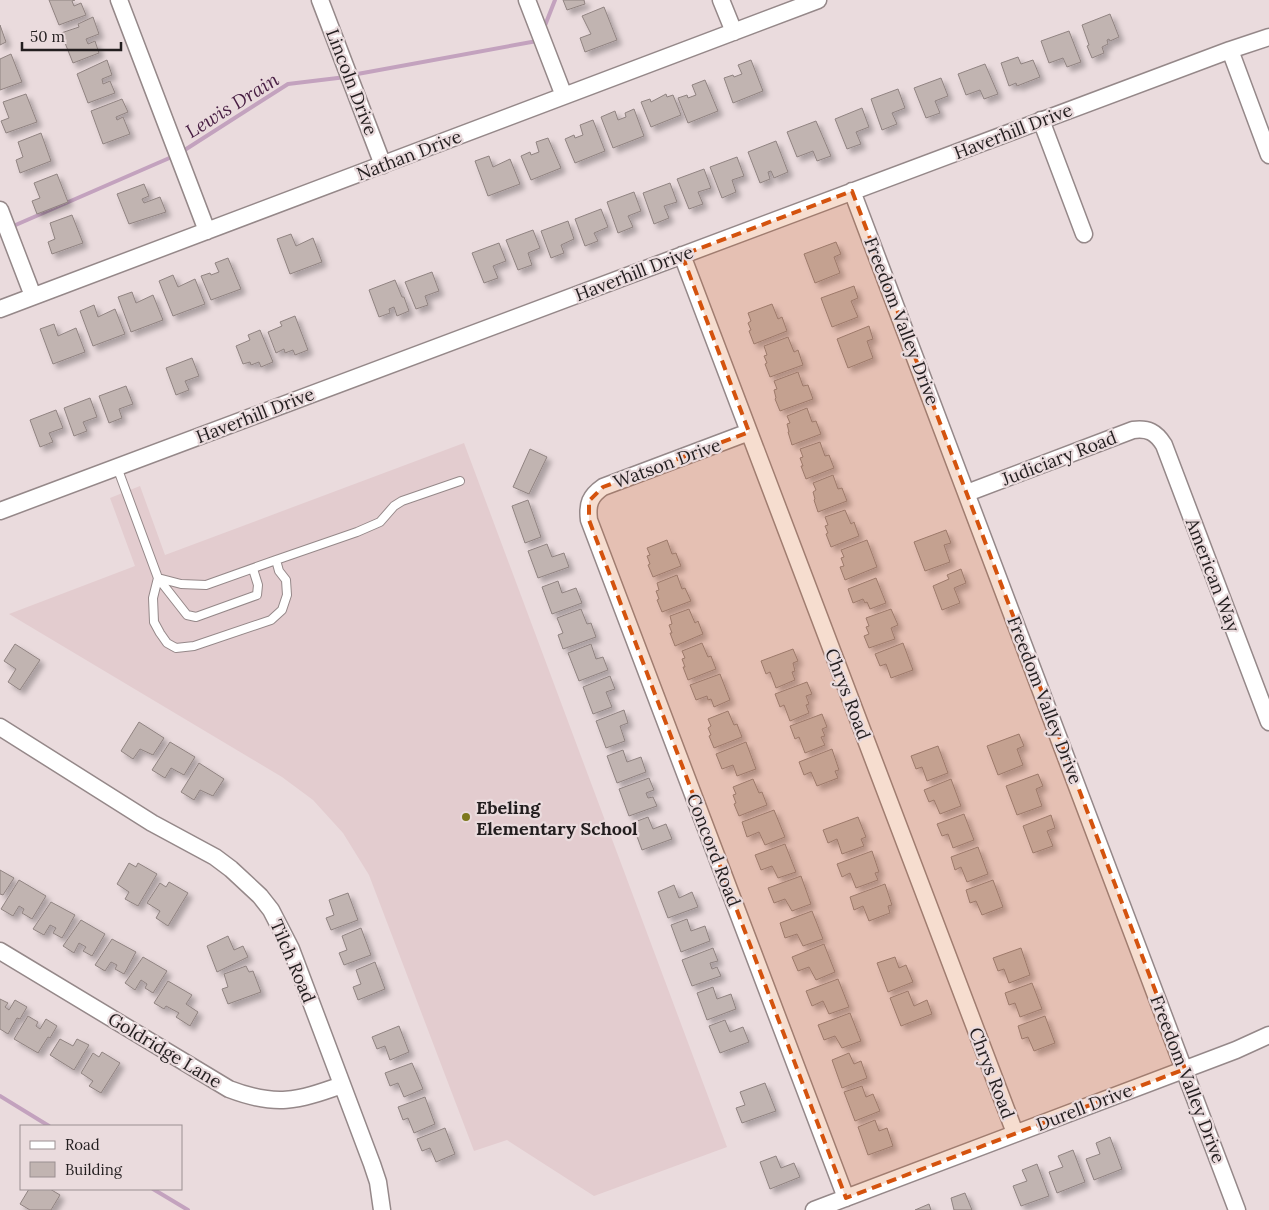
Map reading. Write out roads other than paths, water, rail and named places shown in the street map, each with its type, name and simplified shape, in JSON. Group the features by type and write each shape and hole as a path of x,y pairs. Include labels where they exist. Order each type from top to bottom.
{"street":[{"path":"120,0 207,231"},
{"name":"Lincoln Drive","path":"320,0 383,165"},
{"path":"527,0 564,96"},
{"path":"722,0 734,32"},
{"name":"Nathan Drive","path":"0,309 818,0"},
{"name":"Haverhill Drive","path":"0,511 1041,120 1269,37"},
{"path":"1230,50 1269,155"},
{"path":"1041,120 1084,234"},
{"name":"Freedom Valley Drive","path":"852,191 1237,1210"},
{"path":"0,210 33,296"},
{"name":"Chrys Road","path":"682,255 1015,1133"},
{"name":"Judiciary Road","path":"967,493 1133,430 1152,431"},
{"name":"American Way","path":"1152,431 1164,445 1267,713"},
{"name":"Watson Drive","path":"589,501 603,487 749,432"},
{"name":"Concord Road","path":"589,501 589,520 846,1198"},
{"name":"Tilch Road","path":"0,727 152,823 215,858 231,869 260,896 271,910 291,949 375,1173 382,1210"},
{"name":"Goldridge Lane","path":"0,951 229,1089 248,1097 284,1101 302,1098 342,1085"},
{"name":"Durell Drive","path":"814,1210 1236,1050 1269,1035"}],"lane":[{"path":"118,466 158,578 188,615 196,617 257,595 258,585 253,569"},
{"path":"158,578 181,584 206,585 357,532 380,522 394,506 402,501 460,481"},
{"path":"158,578 154,598 154,622 167,643 176,648 194,646 271,620 282,610 287,595 286,580 279,571 276,560"}],"waterway":[{"name":"Lewis Drain","path":"544,28 555,0"},
{"name":"Lewis Drain","path":"352,75 537,41"},
{"name":"Lewis Drain","path":"180,153 288,84 346,77"},
{"name":"Lewis Drain","path":"11,227 174,156"},
{"path":"0,1096 47,1125"},
{"path":"155,1190 188,1210"}],"place":[{"name":"Ebeling Elementary School","path":"466,817"}]}
